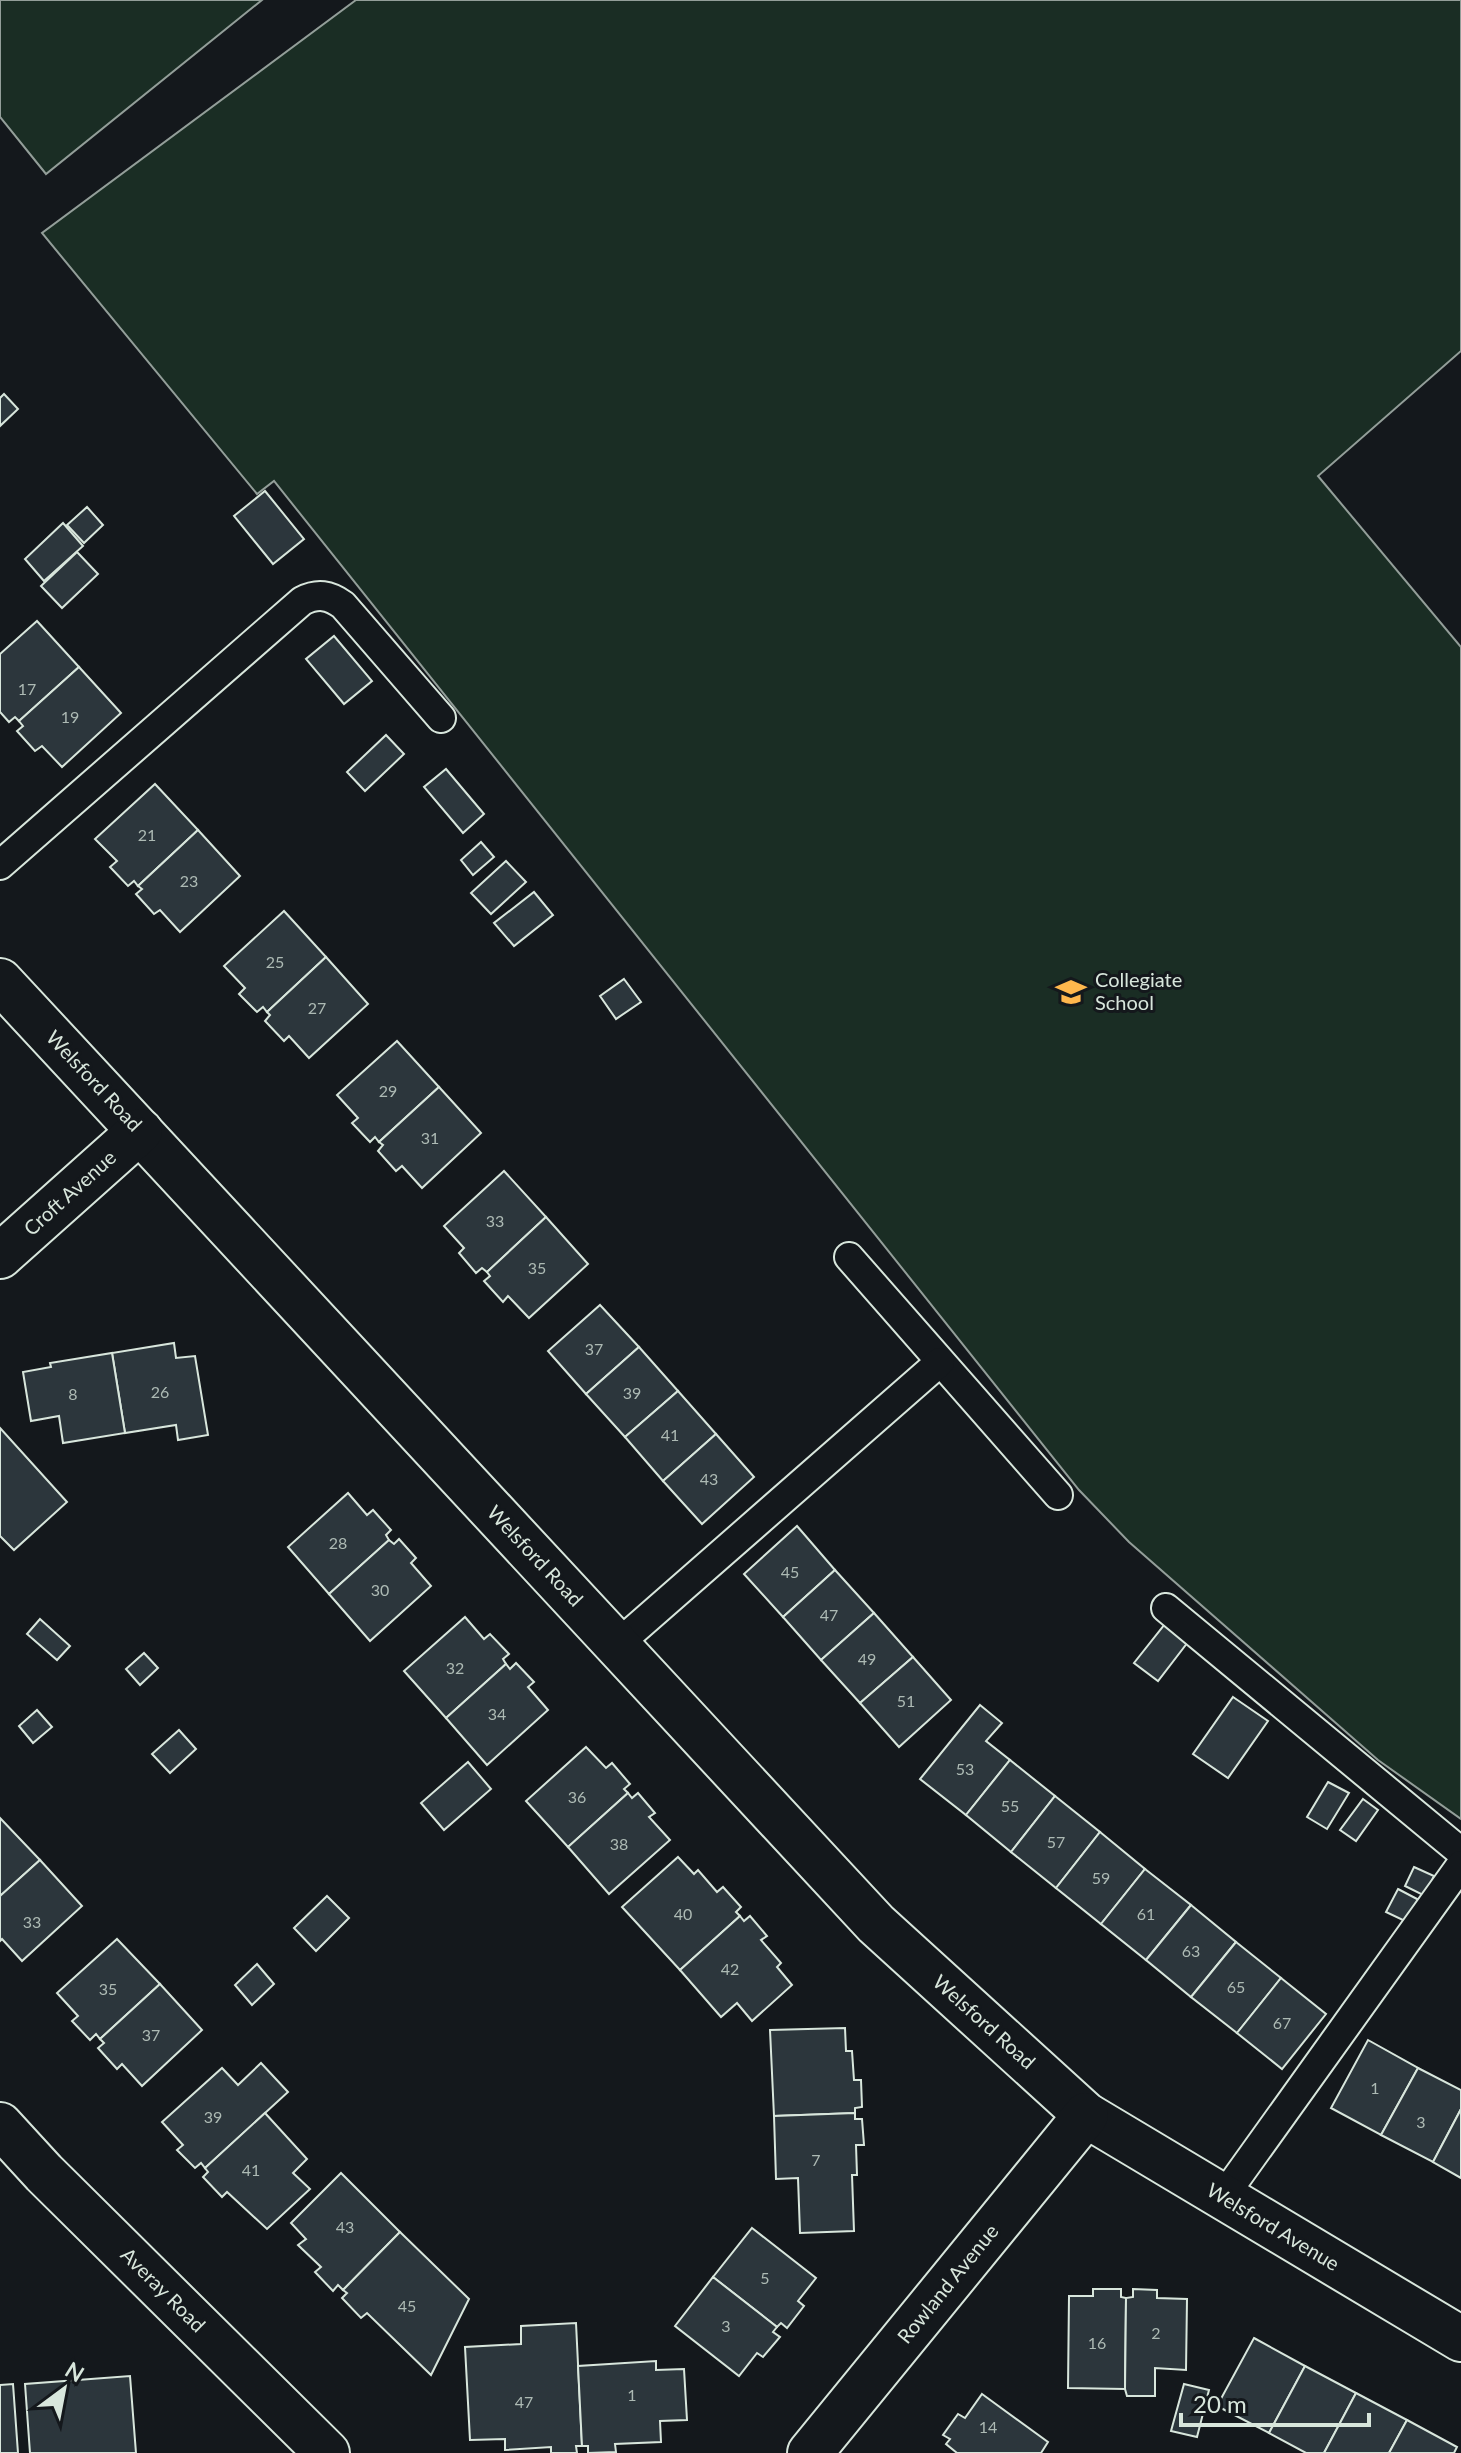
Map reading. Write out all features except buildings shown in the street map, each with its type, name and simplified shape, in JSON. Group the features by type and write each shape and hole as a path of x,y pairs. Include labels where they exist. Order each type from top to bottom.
{"street":[{"name":"Welsford Road","path":"0,981 876,1924 1086,2115"},
{"name":"Croft Avenue","path":"0,1256 140,1131"},
{"name":"Welsford Avenue","path":"1086,2115 1461,2339"},
{"name":"Rowland Avenue","path":"810,2453 1086,2115"},
{"name":"Averay Road","path":"0,2125 44,2173 327,2453"}],"lane":[{"path":"0,865 302,601 312,596 325,596 343,605 441,718"},
{"path":"849,1257 1058,1495"},
{"path":"618,1644 940,1362"},
{"path":"1166,1608 1461,1852"},
{"path":"1223,2197 1461,1865"}],"green space":[{"path":"0,0 262,0 46,174 0,117"},
{"name":"Collegiate School","path":"356,0 1461,0 1461,351 1318,476 1461,647 1461,1819 1378,1760 1129,1542 1079,1490 274,481 257,494 42,233"}],"place":[{"name":"Collegiate School","path":"1071,992"}]}
